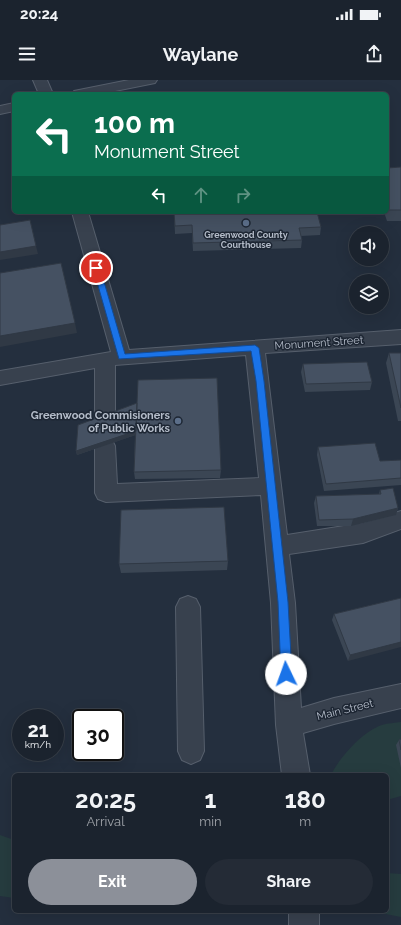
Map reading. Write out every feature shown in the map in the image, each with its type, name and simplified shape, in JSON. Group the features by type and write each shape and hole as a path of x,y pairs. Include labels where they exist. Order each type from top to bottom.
{"street":[{"path":"40,80 45,92"},
{"path":"89,92 150,80"},
{"path":"0,110 12,107"},
{"path":"80,214 113,358 105,420"},
{"name":"Monument Street","path":"0,378 113,358 401,337"},
{"path":"255,348 278,546 283,602 289,725 296,773"},
{"path":"106,446 106,493 271,486"},
{"path":"278,546 363,533 401,520"},
{"path":"188,607 191,751"},
{"name":"Main Street","path":"289,725 334,711 401,696"},
{"path":"304,913 304,925"}],"green space":[{"path":"401,722 401,796 389,799 389,773 332,773 352,746 375,728 389,723"},
{"path":"0,835 12,839 12,898 0,896"},
{"path":"389,873 401,874 401,917 381,913 389,913"}],"building":[{"path":"401,167 401,210 389,210 389,168"},
{"name":"Greenwood County Courthouse","path":"174,214 318,214 321,227 299,228 302,240 193,243 192,225 175,226"},
{"path":"30,220 36,246 0,252 0,225"},
{"path":"61,263 75,323 0,336 0,273"},
{"path":"389,353 401,353 401,408"},
{"path":"367,362 372,382 306,384 303,364"},
{"name":"Greenwood Commisioners of Public Works","path":"217,378 221,470 134,472 138,380"},
{"path":"137,403 136,431 76,451 78,425"},
{"path":"375,443 380,461 401,460 401,478 326,484 318,447"},
{"path":"393,488 398,508 353,519 319,520 316,496 381,494 380,490"},
{"path":"224,507 228,561 119,564 121,510"},
{"path":"401,598 401,642 350,655 334,614"},
{"path":"401,739 401,750 399,740"}],"place":[{"name":"Greenwood County Courthouse","path":"246,223"},
{"name":"Greenwood Commisioners of Public Works","path":"178,421"}],"route":[{"path":"96,268 122,357 255,348 260,381 283,602 286,674"}]}
